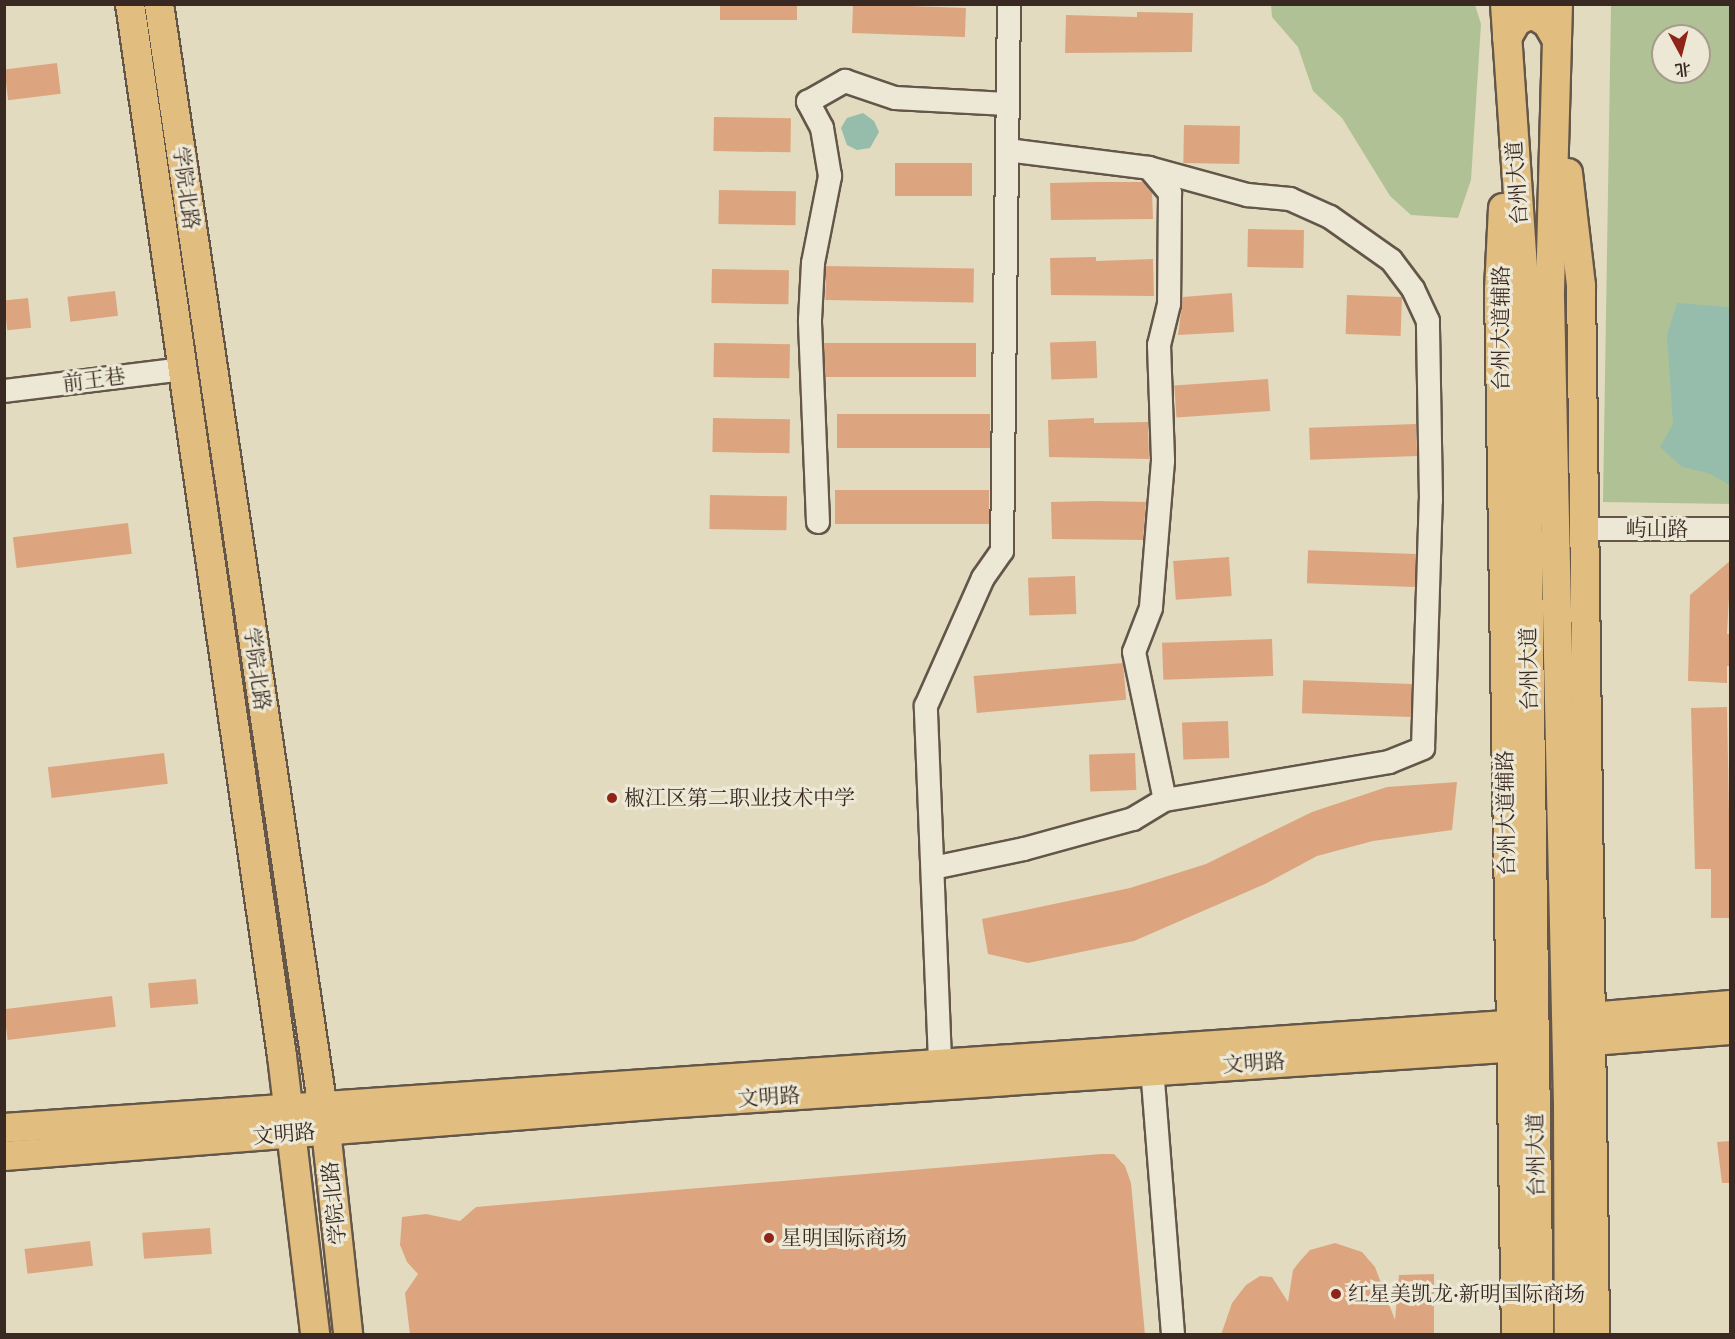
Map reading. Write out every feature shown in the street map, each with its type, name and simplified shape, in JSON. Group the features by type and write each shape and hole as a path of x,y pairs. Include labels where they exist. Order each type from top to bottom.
{"main road":[{"name":"学院北路","path":"130,4 292,1134 315,1335"},
{"name":"学院北路","path":"159,4 324,1117 348,1335"},
{"path":"1505,4 1507,38"},
{"name":"台州大道","path":"1558,4 1550,298 1568,1089 1569,1335"},
{"path":"1507,38 1517,21 1533,14 1547,23 1557,40"},
{"name":"台州大道辅路","path":"1507,38 1509,77 1499,291 1518,1039 1516,1335"},
{"path":"1557,79 1581,286 1595,1335"},
{"path":"1592,1029 1657,1023 1731,1005"},
{"path":"1657,1023 1731,1030"},
{"name":"文明路","path":"4,1128 288,1106 324,1117 1397,1041 1518,1039"},
{"name":"台州大道","path":"1518,1039 1539,1335"},
{"name":"文明路","path":"4,1156 292,1134 324,1117 940,1061 1151,1059"}],"street":[{"path":"940,1061 926,706 983,578 1002,551 1009,4"},
{"path":"818,522 810,320 813,262 830,176 822,128 808,102 845,81 895,98 1007,104"},
{"path":"933,868 1024,849 1133,819 1165,800 1389,762 1424,748 1430,391 1428,321 1413,289 1391,260 1330,217 1290,199 1247,195 1149,168 1007,150"},
{"path":"1149,168 1170,193 1169,304 1159,345 1163,461 1151,608 1134,652 1165,800"},
{"name":"前王巷","path":"4,391 183,369"},
{"name":"屿山路","path":"1584,529 1731,529"},
{"path":"1151,1059 1173,1335"}],"shaded area":[{"path":"1271,5 1475,5 1481,24 1471,180 1458,218 1411,215 1390,196 1342,118 1313,91 1298,47 1272,17"},
{"path":"1611,5 1730,5 1730,504 1603,502"},
{"path":"863,113 874,121 879,132 870,148 857,150 847,145 841,128 847,118"},
{"path":"1677,303 1730,307 1730,485 1708,473 1682,467 1660,447 1673,424 1667,335"}],"building":[{"path":"720,4 797,4 797,20 720,20"},
{"path":"853,4 966,8 965,37 852,33"},
{"path":"1137,12 1193,13 1192,52 1065,53 1066,15 1137,17"},
{"path":"57,63 61,94 8,100 4,69"},
{"path":"714,117 791,118 790,152 713,151"},
{"path":"1184,125 1240,126 1239,164 1183,163"},
{"path":"895,163 972,163 972,196 895,196"},
{"path":"1143,182 1152,192 1153,219 1051,220 1050,183"},
{"path":"719,190 796,191 795,225 718,224"},
{"path":"1248,229 1304,230 1303,268 1247,267"},
{"path":"1096,257 1096,261 1153,259 1154,296 1051,295 1050,258"},
{"path":"826,266 974,269 973,303 825,300"},
{"path":"712,269 789,270 788,304 711,303"},
{"path":"115,291 118,316 70,322 67,297"},
{"path":"1232,293 1234,332 1178,335 1183,297"},
{"path":"1347,295 1402,297 1401,336 1346,334"},
{"path":"28,298 31,328 7,330 4,301"},
{"path":"1096,341 1097,378 1051,380 1050,343"},
{"path":"714,343 790,344 789,378 713,377"},
{"path":"824,343 976,343 976,377 824,377"},
{"path":"1268,379 1270,411 1176,417 1174,386"},
{"path":"837,414 990,414 990,448 837,448"},
{"path":"713,418 790,419 789,453 712,452"},
{"path":"1094,418 1094,423 1148,422 1149,459 1049,457 1048,420"},
{"path":"1416,424 1417,456 1310,460 1309,428"},
{"path":"835,490 989,490 989,524 835,524"},
{"path":"710,495 787,496 786,530 709,529"},
{"path":"1051,502 1146,502 1143,540 1052,539"},
{"path":"128,523 132,554 17,568 13,537"},
{"path":"1308,550 1416,554 1415,587 1307,583"},
{"path":"1229,557 1232,596 1176,600 1173,561"},
{"path":"1731,560 1727,634 1731,634 1731,666 1727,666 1727,683 1688,681 1690,595"},
{"path":"1075,576 1076,614 1029,616 1028,578"},
{"path":"1272,639 1273,676 1163,680 1162,643"},
{"path":"1123,663 1126,700 977,713 974,676"},
{"path":"1303,680 1412,684 1411,717 1302,713"},
{"path":"1727,707 1731,918 1711,918 1711,869 1695,869 1691,708"},
{"path":"1228,721 1229,758 1183,760 1182,723"},
{"path":"164,753 168,784 52,798 48,767"},
{"path":"1135,753 1136,790 1090,792 1089,755"},
{"path":"1457,782 1452,830 1373,841 1317,856 1265,884 1134,941 1028,963 988,954 982,919 1130,888 1206,864 1312,812 1387,787"},
{"path":"196,979 198,1004 150,1008 148,983"},
{"path":"112,996 116,1027 8,1040 4,1009"},
{"path":"1731,1141 1731,1183 1722,1183 1717,1142"},
{"name":"星明国际商场","path":"1114,1154 1125,1166 1131,1183 1145,1335 410,1335 405,1293 418,1274 407,1262 400,1245 402,1217 426,1214 460,1221 476,1207"},
{"path":"210,1228 212,1254 144,1259 142,1233"},
{"path":"90,1241 93,1266 28,1274 24,1249"},
{"name":"红星美凯龙·新明国际商场","path":"1335,1243 1362,1252 1375,1267 1395,1320 1399,1275 1434,1274 1434,1335 1221,1335 1232,1303 1246,1285 1260,1276 1272,1277 1288,1302 1293,1270 1300,1261 1310,1250"}],"place":[{"name":"椒江区第二职业技术中学","path":"612,798"},
{"name":"星明国际商场","path":"769,1238"},
{"name":"红星美凯龙·新明国际商场","path":"1336,1294"}]}
